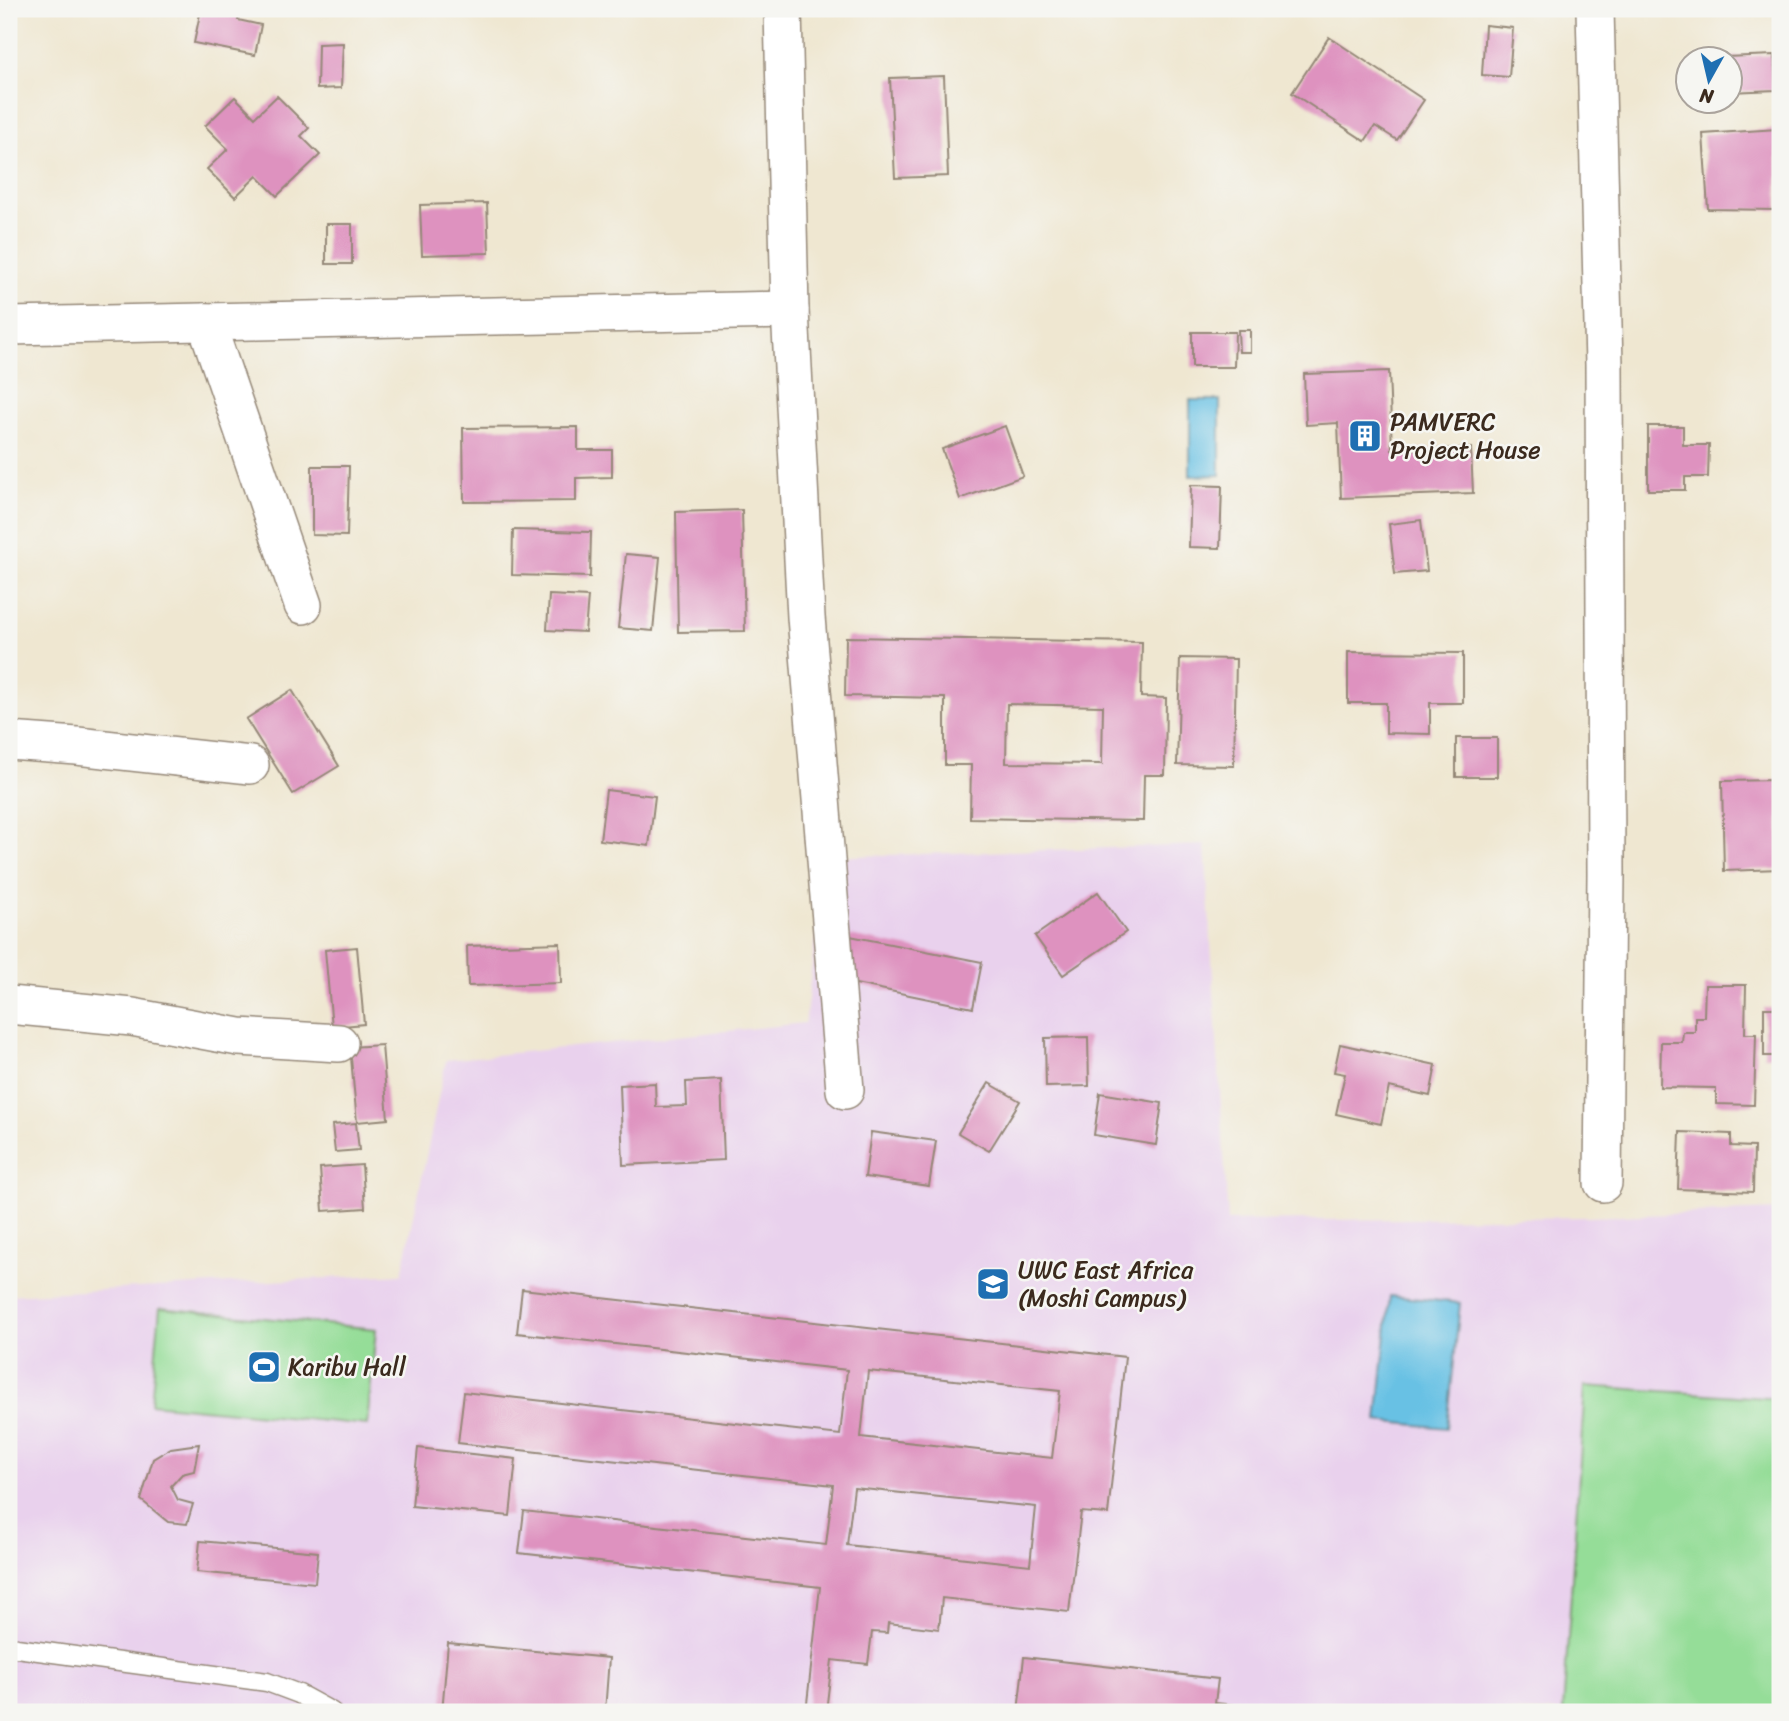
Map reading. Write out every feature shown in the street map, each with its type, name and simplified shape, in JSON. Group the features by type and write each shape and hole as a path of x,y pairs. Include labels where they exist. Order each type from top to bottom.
{"street":[{"path":"783,9 790,310 806,617 845,1090"},
{"path":"1595,9 1604,365 1606,873 1603,1182"},
{"path":"9,326 790,310"},
{"path":"206,322 303,605"},
{"path":"9,741 250,765"},
{"path":"9,1005 132,1017 239,1037 339,1043"}],"lane":[{"path":"9,1647 267,1682 299,1694 332,1712"}],"shaded area":[{"name":"UWC East Africa (Moshi Campus)","path":"1205,845 1228,1221 1589,1217 1780,1210 1780,1712 9,1712 9,1295 402,1274 446,1060 805,1023 825,857"}],"green space":[{"name":"Karibu Hall","path":"160,1308 376,1329 367,1425 151,1404"},
{"path":"1585,1386 1780,1399 1780,1712 1563,1712"}],"water":[{"path":"1190,400 1220,400 1220,475 1190,476"},
{"path":"1390,1296 1460,1303 1447,1428 1377,1421"}],"building":[{"path":"201,9 241,9 238,20 261,25 255,55 194,43"},
{"path":"1485,25 1513,28 1509,77 1482,75"},
{"path":"1329,37 1424,100 1397,140 1375,126 1365,141 1292,93"},
{"path":"343,43 341,88 317,89 318,44"},
{"path":"1774,55 1776,90 1744,91 1744,56"},
{"path":"944,76 948,176 895,178 890,78"},
{"path":"277,96 309,128 301,136 320,155 277,196 257,176 235,197 207,169 228,149 205,126 235,97 255,117"},
{"path":"1777,129 1778,210 1708,209 1703,134"},
{"path":"487,203 489,253 422,255 420,205"},
{"path":"326,224 352,224 352,264 326,264"},
{"path":"1238,330 1250,330 1250,352 1239,352"},
{"path":"1192,332 1235,332 1234,367 1192,367"},
{"name":"PAMVERC Project House","path":"1389,371 1392,450 1471,448 1473,493 1341,498 1338,423 1306,425 1304,374"},
{"path":"1005,426 1023,476 960,499 942,449"},
{"path":"1648,426 1683,426 1683,445 1709,445 1708,477 1685,477 1685,490 1648,490"},
{"path":"578,427 578,450 612,450 612,477 576,478 576,501 464,502 463,428"},
{"path":"312,466 349,466 347,536 312,535"},
{"path":"1191,485 1222,486 1220,548 1189,547"},
{"path":"742,510 745,631 678,632 676,512"},
{"path":"1421,520 1427,571 1395,574 1389,524"},
{"path":"513,530 591,532 590,577 512,575"},
{"path":"626,554 660,557 653,631 618,628"},
{"path":"549,595 588,597 585,632 547,630"},
{"path":"846,637 1142,642 1141,697 1166,698 1165,775 1144,775 1143,821 970,818 971,765 945,765 945,698 845,696","holes":["1007,704 1103,706 1102,764 1006,763"]},
{"path":"1348,652 1463,653 1463,703 1430,703 1430,734 1386,733 1386,703 1348,703"},
{"path":"1180,658 1236,659 1234,766 1177,765"},
{"path":"292,690 339,766 293,794 246,719"},
{"path":"1456,738 1497,738 1497,777 1456,777"},
{"path":"1779,780 1780,869 1724,871 1722,781"},
{"path":"606,790 655,796 649,846 600,840"},
{"path":"1098,892 1126,932 1063,975 1035,936"},
{"path":"850,936 982,962 973,1008 841,981"},
{"path":"560,943 561,983 468,986 467,946"},
{"path":"357,947 364,1024 332,1027 325,950"},
{"path":"1705,985 1746,985 1745,1034 1756,1034 1754,1105 1716,1104 1716,1088 1660,1087 1661,1042 1682,1042 1683,1032 1695,1032 1695,1017 1704,1017"},
{"path":"1764,1008 1780,1008 1780,1056 1764,1056"},
{"path":"1088,1037 1089,1086 1046,1087 1045,1038"},
{"path":"1340,1044 1436,1065 1430,1096 1389,1087 1381,1124 1336,1114 1345,1074 1334,1072"},
{"path":"382,1045 388,1119 357,1122 350,1047"},
{"path":"721,1080 724,1160 623,1165 620,1085 655,1083 656,1107 687,1106 686,1082"},
{"path":"989,1083 1020,1101 989,1151 958,1133"},
{"path":"1100,1093 1162,1103 1156,1145 1094,1135"},
{"path":"356,1123 359,1150 335,1152 332,1125"},
{"path":"871,1132 936,1141 929,1186 865,1177"},
{"path":"1680,1132 1731,1134 1731,1146 1754,1147 1753,1192 1678,1189"},
{"path":"362,1165 365,1208 323,1211 320,1168"},
{"path":"522,1289 1125,1357 1108,1514 1081,1512 1069,1612 942,1598 939,1629 888,1623 887,1633 872,1632 868,1664 832,1660 826,1712 806,1712 820,1587 519,1553 524,1511 826,1545 833,1485 458,1443 464,1392 840,1435 847,1370 517,1333","holes":["868,1371 1060,1391 1052,1458 861,1437","854,1488 1036,1507 1030,1565 847,1545"]},
{"path":"199,1444 194,1471 182,1474 171,1486 178,1500 193,1504 187,1524 168,1522 141,1500 153,1459 171,1448"},
{"path":"418,1448 516,1459 510,1516 412,1506"},
{"path":"200,1541 318,1552 315,1583 197,1572"},
{"path":"448,1643 609,1658 605,1712 442,1712"},
{"path":"1024,1657 1218,1679 1215,1703 1285,1712 1018,1712"}],"place":[{"name":"PAMVERC Project House","path":"1365,436"},
{"name":"UWC East Africa (Moshi Campus)","path":"993,1284"},
{"name":"Karibu Hall","path":"264,1367"}]}
